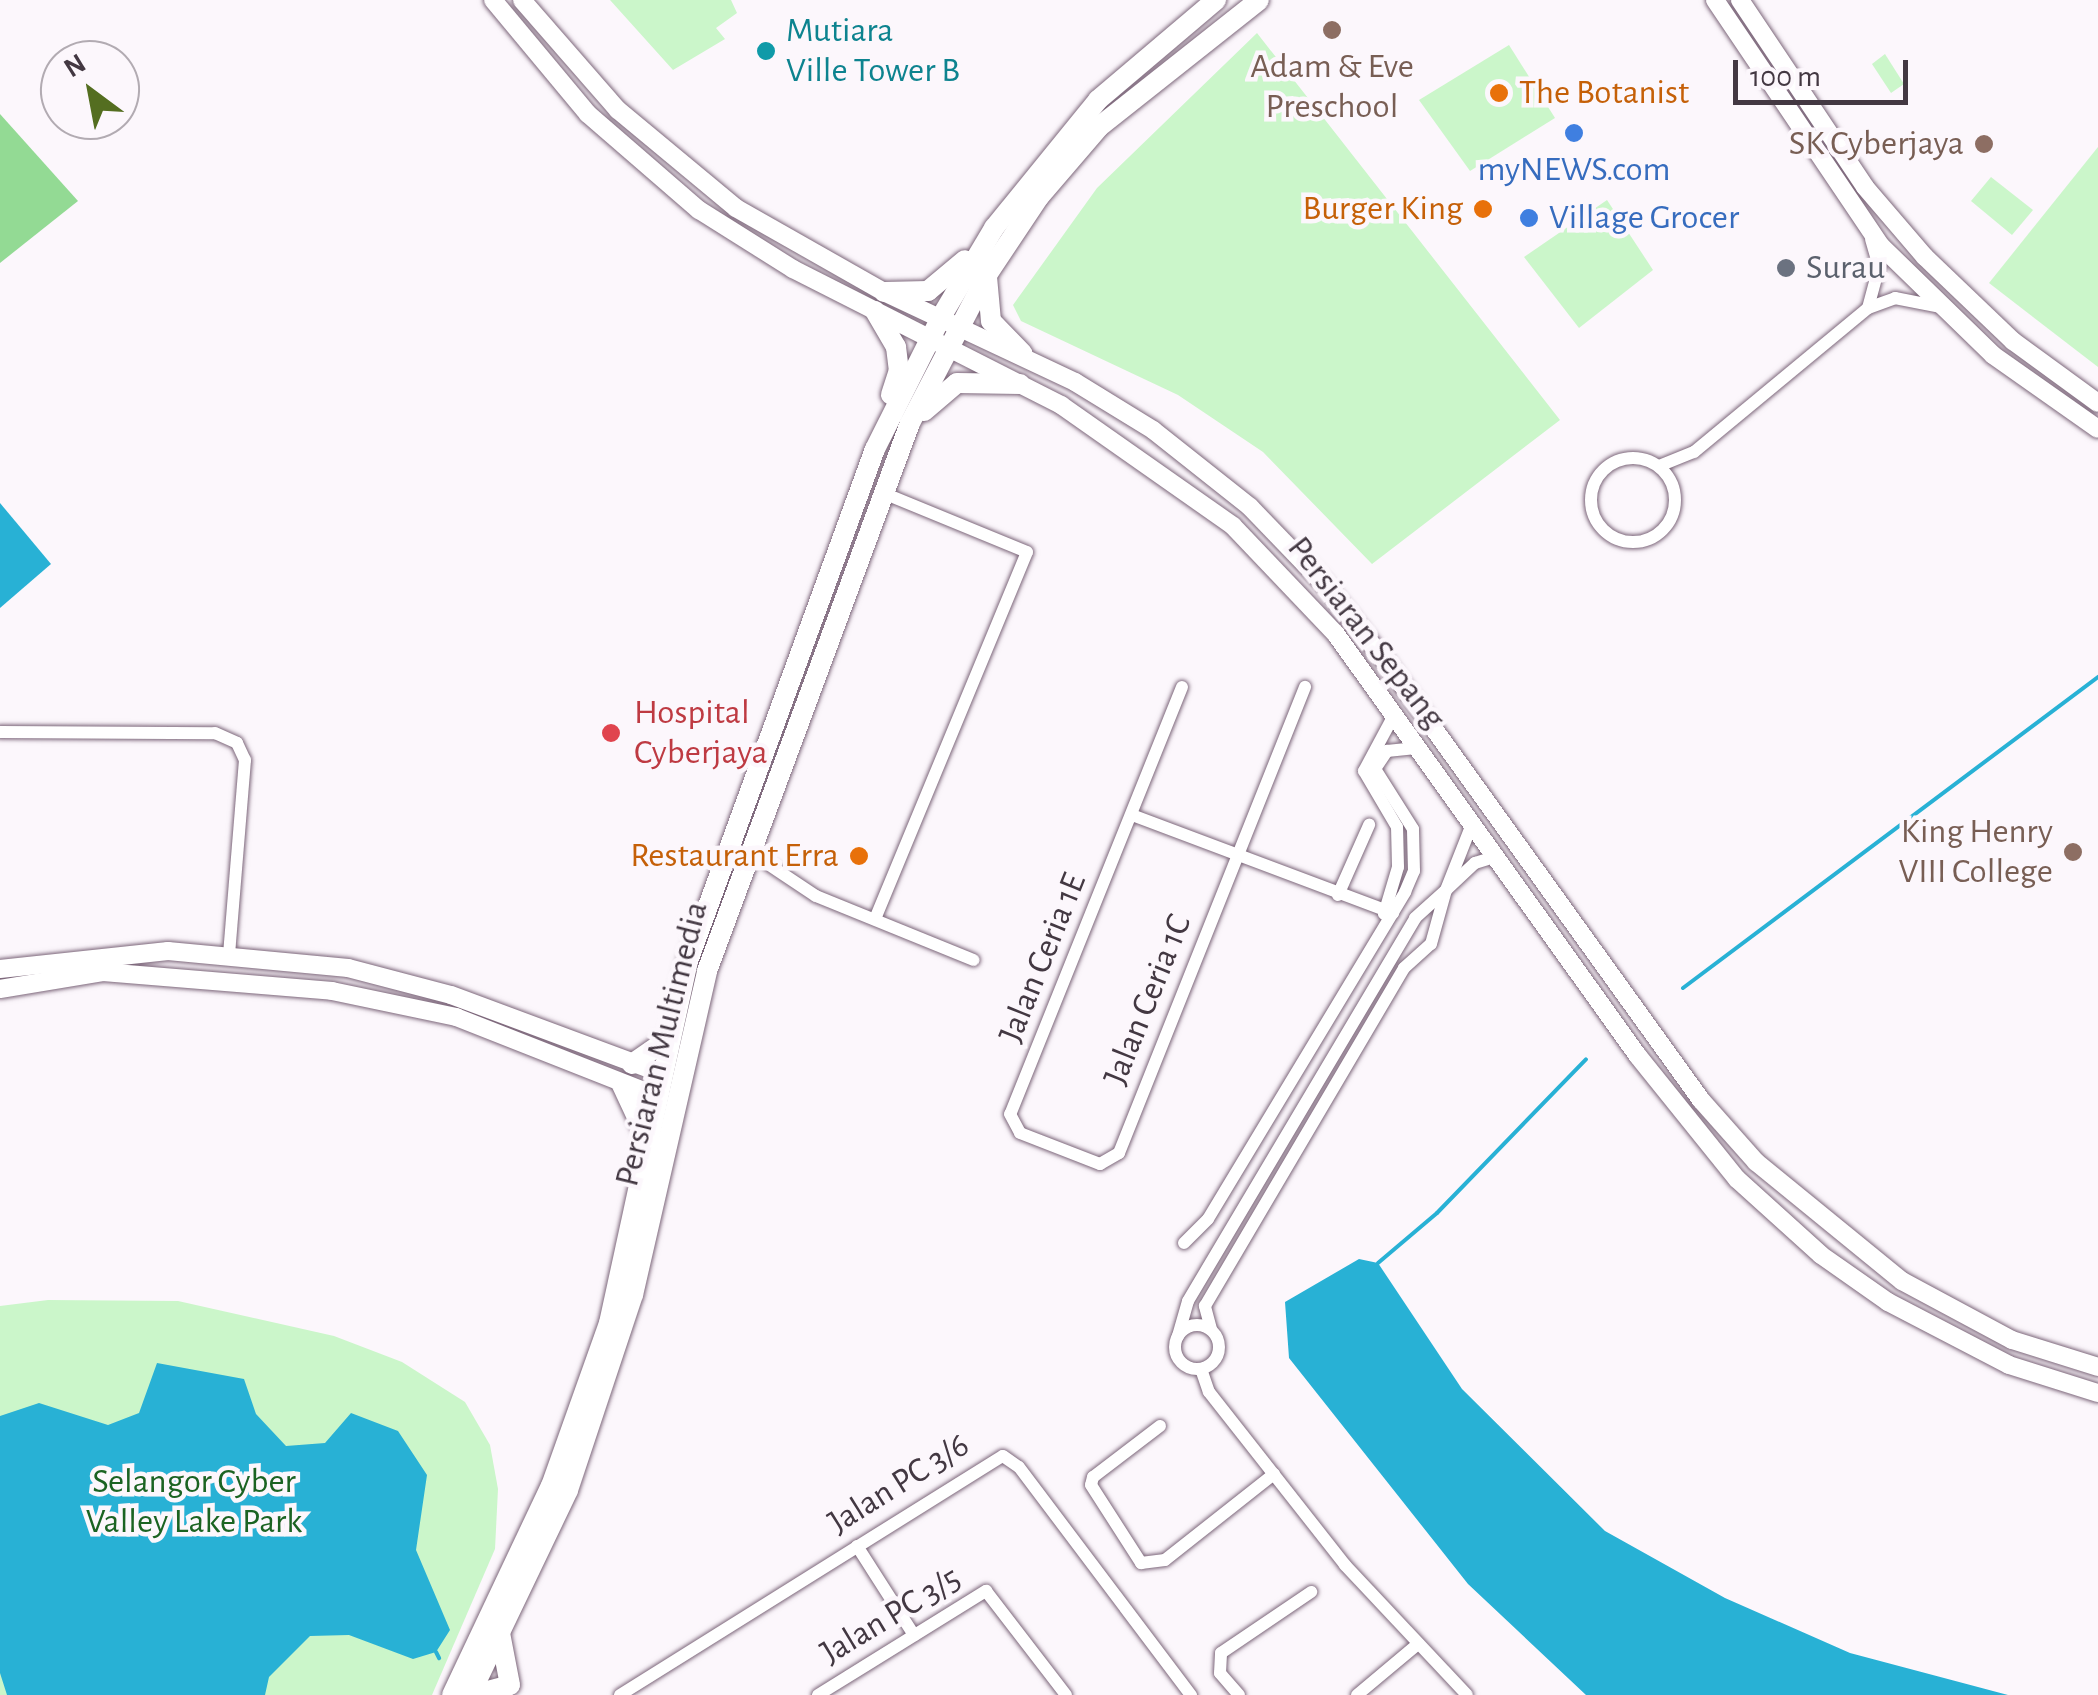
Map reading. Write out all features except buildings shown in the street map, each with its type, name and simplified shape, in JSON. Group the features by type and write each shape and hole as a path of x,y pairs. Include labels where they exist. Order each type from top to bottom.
{"main road":[{"name":"Persiaran Multimedia","path":"471,1695 475,1666 580,1408 620,1292 688,962 875,450 939,341 994,228 1098,100 1216,0"},
{"name":"Persiaran Multimedia","path":"950,320 987,275 1039,197 1099,127 1260,0"},
{"path":"875,450 899,370 880,301 928,291 945,282 994,228"},
{"path":"987,275 991,321 1022,353"},
{"name":"Persiaran Multimedia","path":"452,1695 500,1633 568,1490 624,1327 699,1001 939,341"},
{"path":"910,423 957,383 1020,384"},
{"path":"632,1064 671,1036"},
{"path":"622,1085 650,1145"},
{"path":"471,1695 514,1690 500,1633"}],"street":[{"name":"Persiaran Sepang","path":"494,0 588,114 654,176 744,240 880,301 950,320 1022,353 1153,430 1250,507 1344,608 1701,1100 1806,1208 1902,1281 1962,1316 2098,1367"},
{"name":"Persiaran Sepang","path":"522,0 588,80 671,157 779,236 939,341 1138,453 1233,526 1306,598 1694,1129 1821,1254 1953,1338 2057,1384 2098,1393"},
{"path":"1715,0 1733,6 1874,199 2002,332 2098,402"},
{"path":"1733,6 1861,222 1879,267 1868,308"},
{"path":"1861,222 1976,340 2098,429"},
{"path":"1694,452 1673,486 1670,520 1654,536 1632,542 1601,528 1591,496 1600,474 1629,458 1659,466 1694,452 1868,308 1895,298 1940,307"},
{"path":"1976,340 2002,332"},
{"path":"1659,466 1673,486"},
{"path":"875,920 1027,552 883,493"},
{"name":"Jalan Ceria 1E","path":"1108,1162 1100,1164 1020,1133 1010,1114 1182,687"},
{"name":"Jalan Ceria 1C","path":"1108,1162 1118,1153 1305,687"},
{"path":"1389,911 1398,867 1397,827 1364,771 1394,716"},
{"path":"0,732 215,733 237,743 245,760 229,955"},
{"path":"1184,1243 1208,1218 1414,871 1415,838 1376,769 1387,751 1416,748"},
{"path":"1493,812 1590,962 1580,977"},
{"path":"1132,815 1238,858 1389,911"},
{"path":"1201,1369 1218,1352 1205,1306 1404,968 1431,944 1446,890 1472,824"},
{"path":"1338,895 1369,826"},
{"path":"750,852 816,896 974,960"},
{"path":"1467,1695 1418,1644 1274,1474 1210,1392 1201,1369 1179,1360 1178,1336 1188,1300 1415,918 1474,863 1495,857"},
{"path":"0,969 151,952 229,955 348,968 450,995 663,1074"},
{"path":"0,989 104,972 332,991 456,1017 659,1097"},
{"path":"1178,1336 1194,1326 1211,1329"},
{"path":"1160,1426 1093,1476 1091,1485 1141,1563 1165,1560 1274,1474"},
{"name":"Jalan PC 3/6","path":"629,1693 998,1457 1011,1458 1191,1695"},
{"path":"857,1546 914,1635"},
{"name":"Jalan PC 3/5","path":"818,1695 986,1591 1066,1695"},
{"path":"1238,1695 1220,1673 1221,1653 1310,1592"},
{"path":"1357,1695 1418,1644"},
{"path":"475,1666 514,1690"}],"green space":[{"path":"610,0 731,0 737,13 716,28 725,39 673,70"},
{"path":"1257,33 1560,420 1372,564 1263,452 1178,395 1021,321 1013,305 1097,188"},
{"path":"1509,45 1555,118 1470,171 1419,100"},
{"path":"1885,54 1904,84 1891,93 1872,64"},
{"path":"0,114 78,201 0,263"},
{"path":"2098,147 2098,367 1989,283"},
{"path":"1991,177 2033,210 2012,235 1971,201"},
{"path":"1607,200 1653,270 1579,328 1524,257"},
{"name":"Selangor Cyber Valley Lake Park","path":"48,1300 178,1301 334,1336 402,1362 465,1402 490,1445 498,1489 495,1549 432,1695 0,1695 0,1306"}],"water":[{"path":"0,503 51,564 0,608"},
{"path":"1359,1259 1378,1263 1462,1389 1605,1531 1725,1598 1850,1653 2008,1695 1586,1695 1468,1584 1289,1358 1285,1302"},
{"name":"Selangor Cyber Valley Lake Park","path":"157,1363 244,1379 256,1414 286,1446 325,1443 351,1413 398,1431 427,1475 416,1550 450,1630 436,1652 413,1659 349,1635 310,1636 269,1677 265,1695 7,1695 0,1673 0,1416 39,1403 108,1425 139,1413"}],"waterway":[{"path":"1683,988 2098,677"},
{"path":"1378,1263 1437,1213 1586,1059"},
{"path":"436,1652 439,1658"}],"place":[{"name":"Adam & Eve Preschool","path":"1332,30"},
{"name":"Mutiara Ville Tower B","path":"766,51"},
{"name":"The Botanist","path":"1499,93"},
{"name":"myNEWS.com","path":"1574,133"},
{"name":"SK Cyberjaya","path":"1984,144"},
{"name":"Burger King","path":"1483,209"},
{"name":"Village Grocer","path":"1529,218"},
{"name":"Surau","path":"1786,268"},
{"name":"Hospital Cyberjaya","path":"611,733"},
{"name":"King Henry VIII College","path":"2073,852"},
{"name":"Restaurant Erra","path":"859,856"}]}
